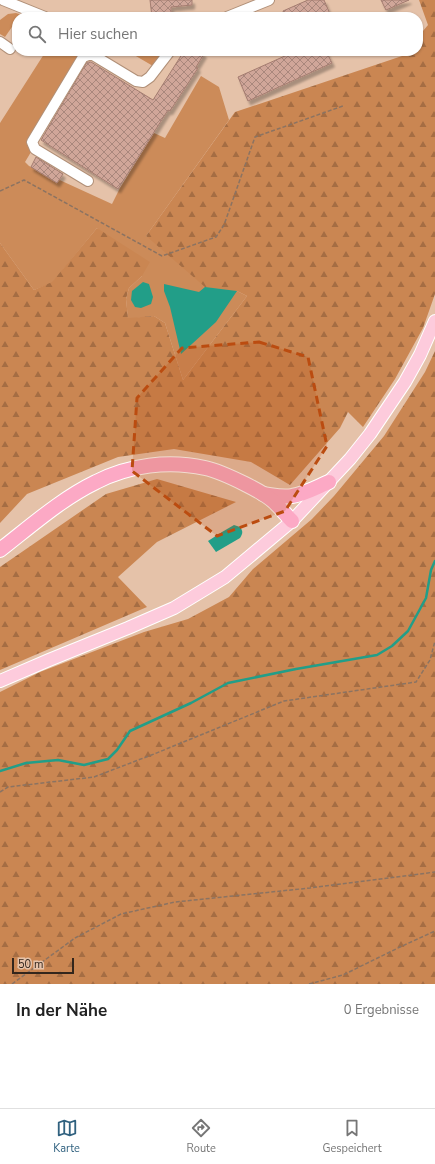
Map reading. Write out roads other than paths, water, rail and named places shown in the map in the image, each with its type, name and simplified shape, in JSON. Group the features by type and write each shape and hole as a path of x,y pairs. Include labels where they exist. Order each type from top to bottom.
{"highway":[{"path":"0,550 71,497 96,482 117,472 151,465 185,465 207,468 234,478 258,490 273,501 292,521"},
{"path":"262,494 279,497 291,496 328,482"}],"main road":[{"path":"0,681 174,608 225,577 292,521 350,459 388,409 420,355 435,321"}],"street":[{"path":"240,12 269,0"},
{"path":"3,2 31,12"},
{"path":"0,42 10,49"},
{"path":"86,56 83,58 32,142 35,149 88,181"},
{"path":"95,56 136,81 143,82 150,77 166,56"}],"water":[{"path":"143,282 149,284 153,297 151,304 141,308 135,307 131,300 132,291"},
{"path":"164,284 199,292 205,287 237,291 216,322 181,354 170,307 164,291"},
{"path":"234,525 240,527 242,530 240,538 216,552 208,541"}],"waterway":[{"path":"0,771 26,763 58,760 84,765 108,759 117,750 130,731 191,703 228,683 296,669 377,655 392,646 408,631 426,598 431,570 435,561"}]}
